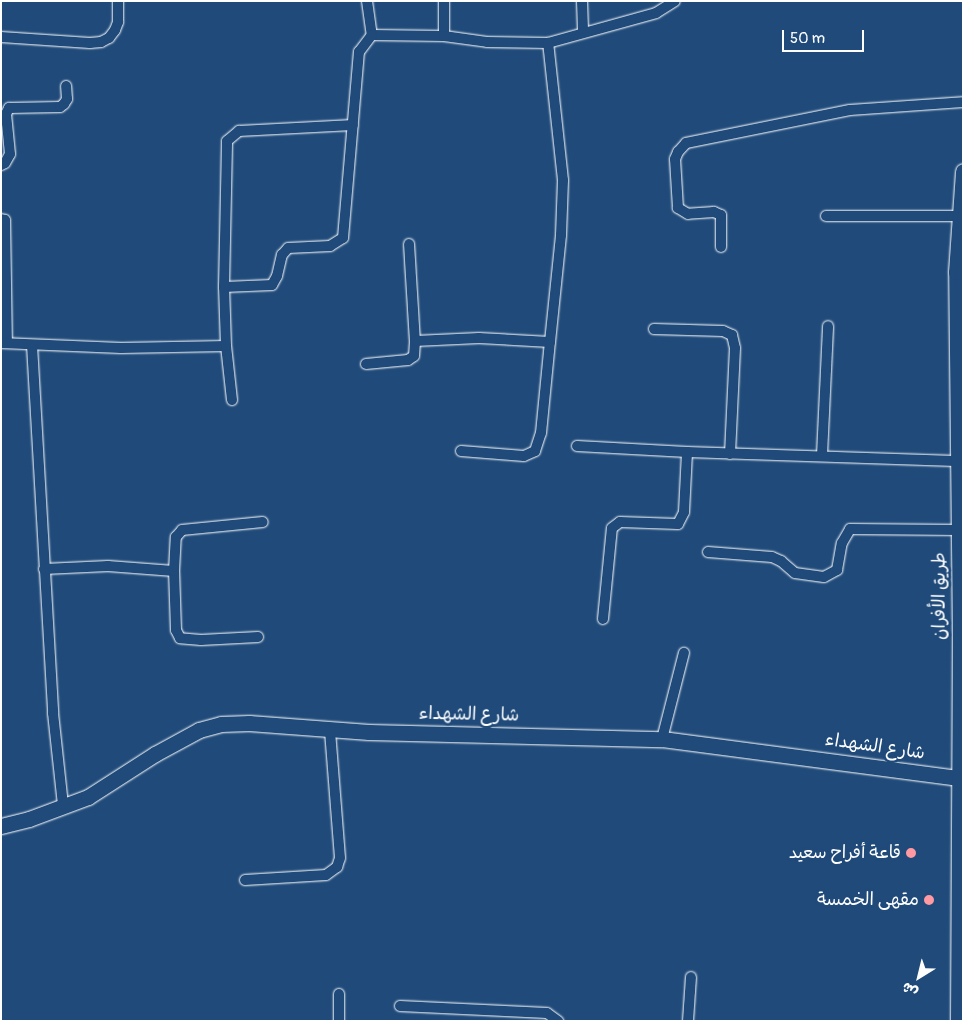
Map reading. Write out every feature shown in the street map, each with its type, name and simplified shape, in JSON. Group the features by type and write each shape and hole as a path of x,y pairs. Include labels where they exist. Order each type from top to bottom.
{"street":[{"path":"1,37 90,43 100,42 109,38 115,30 118,22 118,1"},
{"path":"224,288 272,285 277,276 282,255 288,248 330,246 341,241 345,232 359,52 372,35 367,1"},
{"path":"444,1 444,36"},
{"path":"582,1 583,32"},
{"path":"372,35 444,36 487,42 548,43 656,13 675,1"},
{"path":"461,451 524,456 535,451 541,432 562,235 562,180 548,43"},
{"path":"1,165 5,163 10,154 6,114 9,108 60,107 66,99 66,86"},
{"path":"721,246 721,215 714,212 688,214 678,208 675,159 686,143 850,110 963,102"},
{"path":"232,400 226,346 224,288 226,152 231,136 239,131 353,125"},
{"name":"طريق الأفران","path":"958,1021 961,637 960,461 956,291 963,171"},
{"path":"826,216 959,216"},
{"path":"1,219 5,220 4,343 120,348 226,346"},
{"path":"366,364 408,360 414,356 415,341 409,244"},
{"path":"822,455 828,326"},
{"path":"654,329 723,331 732,336 735,348 730,454"},
{"path":"415,341 479,338 550,342"},
{"path":"32,344 53,714 63,805"},
{"path":"577,446 730,454 822,455 960,461"},
{"path":"603,619 612,528 620,522 678,524 684,512 687,452"},
{"path":"258,637 201,640 180,638 176,630 174,571 176,537 182,530 263,522"},
{"path":"708,552 772,557 781,561 795,574 824,577 837,570 842,543 850,529 959,530"},
{"path":"44,569 108,566 174,571"},
{"path":"662,739 684,652"},
{"name":"شارع الشهداء","path":"1,826 29,819 88,797 147,759 199,730 221,724 249,723 330,730 662,739 959,778"},
{"path":"244,880 326,875 337,867 340,858 330,730"},
{"path":"688,1021 691,977"},
{"path":"339,994 339,1021"},
{"path":"400,1006 547,1013 558,1021"}],"place":[{"name":"قاعة أفراح سعيد","path":"911,853"},
{"name":"مقهى الخمسة","path":"929,900"}]}
